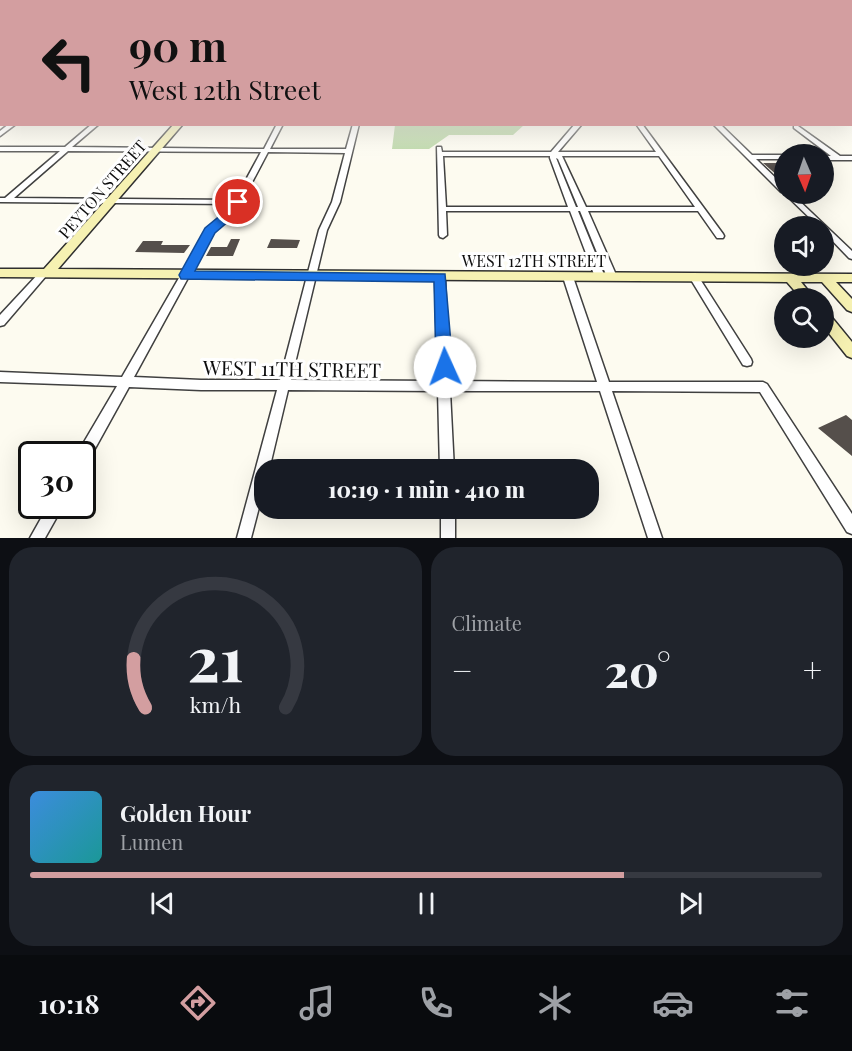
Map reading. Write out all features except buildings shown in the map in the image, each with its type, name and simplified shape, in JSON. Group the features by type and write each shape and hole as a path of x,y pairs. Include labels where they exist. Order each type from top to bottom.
{"main road":[{"name":"PEYTON STREET","path":"45,274 177,126"},
{"name":"WEST 12TH STREET","path":"0,273 852,278"},
{"path":"791,279 799,288"},
{"path":"826,279 852,306"},
{"path":"834,330 852,352"}],"street":[{"path":"4,200 94,126"},
{"path":"93,441 210,231 233,211 279,126"},
{"path":"244,538 323,230 336,202 356,126"},
{"path":"577,126 555,150 553,158 572,209 606,277"},
{"path":"640,126 720,236"},
{"path":"718,126 774,180"},
{"path":"796,128 838,158"},
{"path":"0,149 350,151"},
{"path":"442,235 440,151 661,154"},
{"path":"555,154 561,158 583,209 606,277"},
{"path":"750,157 774,157"},
{"path":"834,158 852,158"},
{"path":"4,200 238,202"},
{"path":"799,204 811,216"},
{"path":"442,208 700,209"},
{"path":"834,238 852,256"},
{"name":"PEYTON STREET","path":"0,322 45,274"},
{"path":"441,277 447,459"},
{"path":"568,277 655,538"},
{"path":"695,278 747,362"},
{"name":"WEST 11TH STREET","path":"0,377 284,386 763,387 852,527"},
{"path":"37,538 48,519"},
{"path":"448,519 448,538"}],"green space":[{"path":"395,126 523,126 513,135 449,135 429,149 392,149"}],"route":[{"path":"238,202 233,211 210,231 186,275 441,277 445,367"}]}
